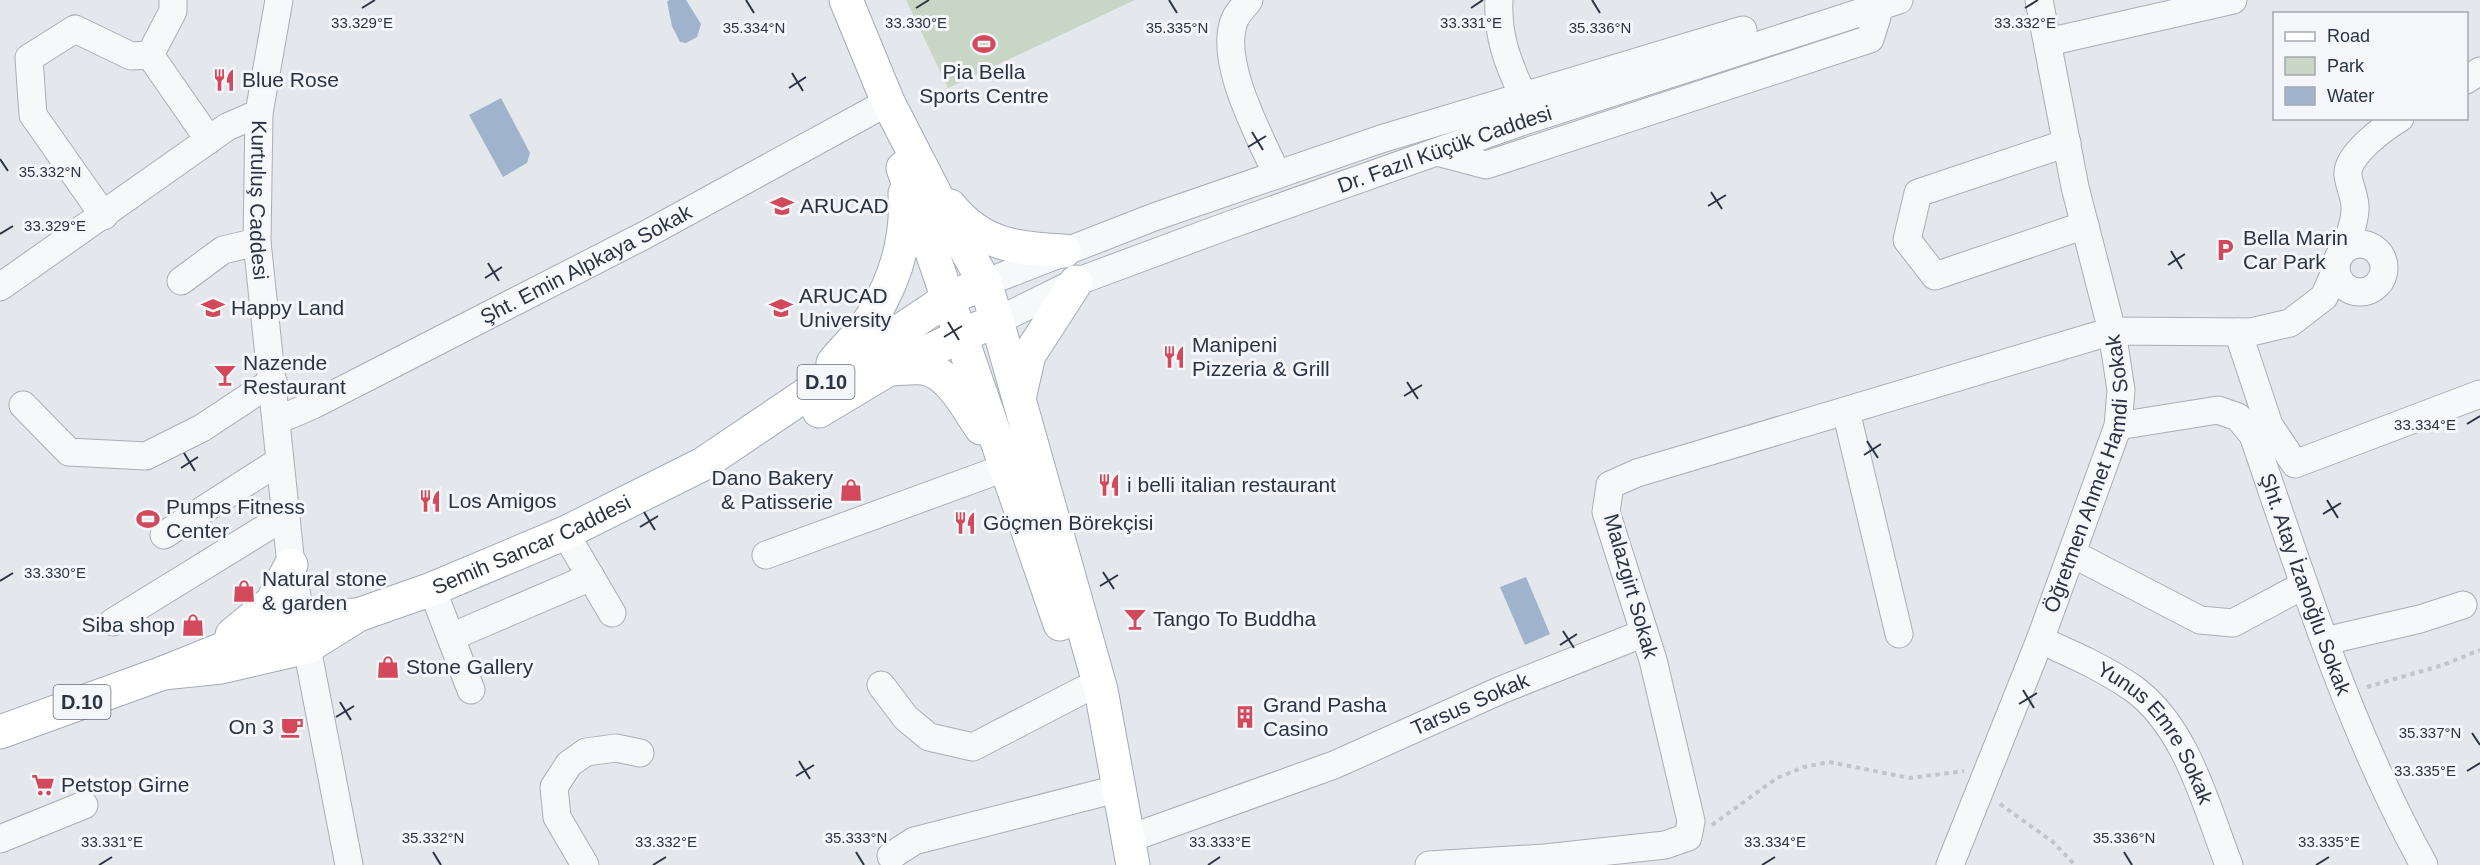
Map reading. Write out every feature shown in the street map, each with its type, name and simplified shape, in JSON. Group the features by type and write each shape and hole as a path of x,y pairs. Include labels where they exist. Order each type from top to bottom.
{"main road":[{"path":"846,0 915,174 949,298 1007,467 1078,646 1101,690 1125,856"},
{"path":"915,174 964,223 994,242 1026,250 1064,251"},
{"path":"915,174 984,283 997,321 1019,396 1078,646 1083,690 1101,793 1125,856"},
{"path":"807,395 871,318 895,276 902,248 906,207 915,174"},
{"path":"1019,396 1029,355 1076,282"},
{"name":"D.10","path":"703,464 949,298 984,283"},
{"path":"961,335 997,321"},
{"name":"D.10","path":"703,464 814,414 889,369 961,335"},
{"path":"889,369 925,368 942,378 957,394 1007,467"},
{"name":"Semih Sancar Caddesi","path":"0,732 201,657 304,632 432,589 565,533 703,464"},
{"path":"201,657 242,629 272,602 291,565"},
{"name":"Semih Sancar Caddesi","path":"163,673 221,667 304,632"}],"street":[{"path":"150,56 173,11 173,0"},
{"name":"Kurtuluş Caddesi","path":"279,0 259,113 257,242 278,420 278,462 291,565 304,632"},
{"path":"1249,0 1234,19 1230,51 1237,83 1277,175"},
{"path":"1499,0 1499,28 1506,61 1522,95"},
{"path":"984,283 1064,251 1277,175 1522,95 1841,0"},
{"name":"Öğretmen Ahmet Hamdi Sokak","path":"1950,865 2073,554 2118,426 2121,390 2112,332 2085,225 2039,0"},
{"path":"2048,42 2233,0"},
{"name":"Dr. Fazıl Küçük Caddesi","path":"997,321 1076,282 1437,152 1710,59 1887,4"},
{"path":"104,216 33,115 29,58 75,29 131,56 150,56"},
{"path":"150,56 209,140"},
{"name":"Şht. Emin Alpkaya Sokak","path":"278,420 313,405 645,235 888,102"},
{"path":"0,287 104,216 227,127 259,113"},
{"name":"Malazgirt Sokak","path":"1688,837 1691,821 1644,633 1606,512 1610,485 1637,473 2112,332 2251,332 2290,323 2324,297 2341,259 2355,208 2347,172 2353,159 2382,129 2397,120"},
{"path":"2067,143 1918,193 1907,240 1935,276 2085,225"},
{"path":"181,281 223,250 257,242"},
{"path":"2238,332 2269,426 2295,464 2480,394"},
{"path":"23,405 69,452 146,456 202,428 273,381"},
{"name":"Şht. Atay İzanoğlu Sokak","path":"2118,426 2218,410 2238,417 2253,435 2344,694 2396,812 2424,865"},
{"path":"1846,411 1899,634"},
{"path":"164,535 278,462"},
{"path":"766,555 1007,467"},
{"path":"113,622 285,516"},
{"path":"565,533 612,613"},
{"path":"2073,554 2199,620 2233,623 2304,585"},
{"path":"451,637 591,577"},
{"path":"432,589 471,690"},
{"path":"2325,641 2420,619 2463,605"},
{"path":"304,632 349,865"},
{"name":"Tarsus Sokak","path":"1125,856 1501,690 1644,633"},
{"name":"Yunus Emre Sokak","path":"2040,640 2099,667 2135,690 2156,709 2176,739 2194,775 2229,865"},
{"path":"881,685 906,718 929,737 973,747 1083,690"},
{"path":"585,865 558,817 554,787 569,764 586,752 616,748 640,753"},
{"path":"891,856 914,840 1101,793"},
{"path":"0,839 84,805"},
{"path":"1428,865 1545,858 1665,845 1688,837"}],"path":[{"path":"2344,694 2443,665 2480,650"},
{"path":"1688,837 1718,823 1777,777 1804,767 1829,762 1910,778 1984,778 2075,865"}],"green space":[{"name":"Pia Bella Sports Centre","path":"906,0 1135,0 948,88"}],"water":[{"path":"686,0 701,24 697,37 686,43 680,42 672,26 667,2"},
{"path":"501,98 530,153 527,163 503,177 469,115"},
{"path":"1526,577 1550,634 1525,645 1500,587"}],"place":[{"name":"Pia Bella Sports Centre","path":"984,44"},
{"name":"Blue Rose","path":"224,80"},
{"name":"ARUCAD","path":"782,206"},
{"name":"Bella Marin Car Park","path":"2225,250"},
{"name":"Happy Land","path":"213,308"},
{"name":"ARUCAD University","path":"781,308"},
{"name":"Manipeni Pizzeria & Grill","path":"1174,357"},
{"name":"Nazende Restaurant","path":"225,375"},
{"name":"i belli italian restaurant","path":"1109,485"},
{"name":"Dano Bakery & Patisserie","path":"851,490"},
{"name":"Los Amigos","path":"430,501"},
{"name":"Pumps Fitness Center","path":"148,519"},
{"name":"Göçmen Börekçisi","path":"965,523"},
{"name":"Natural stone & garden","path":"244,591"},
{"name":"Tango To Buddha","path":"1135,619"},
{"name":"Siba shop","path":"193,625"},
{"name":"Stone Gallery","path":"388,667"},
{"name":"Grand Pasha Casino","path":"1245,717"},
{"name":"On 3","path":"292,727"},
{"name":"Petstop Girne","path":"43,785"}]}
